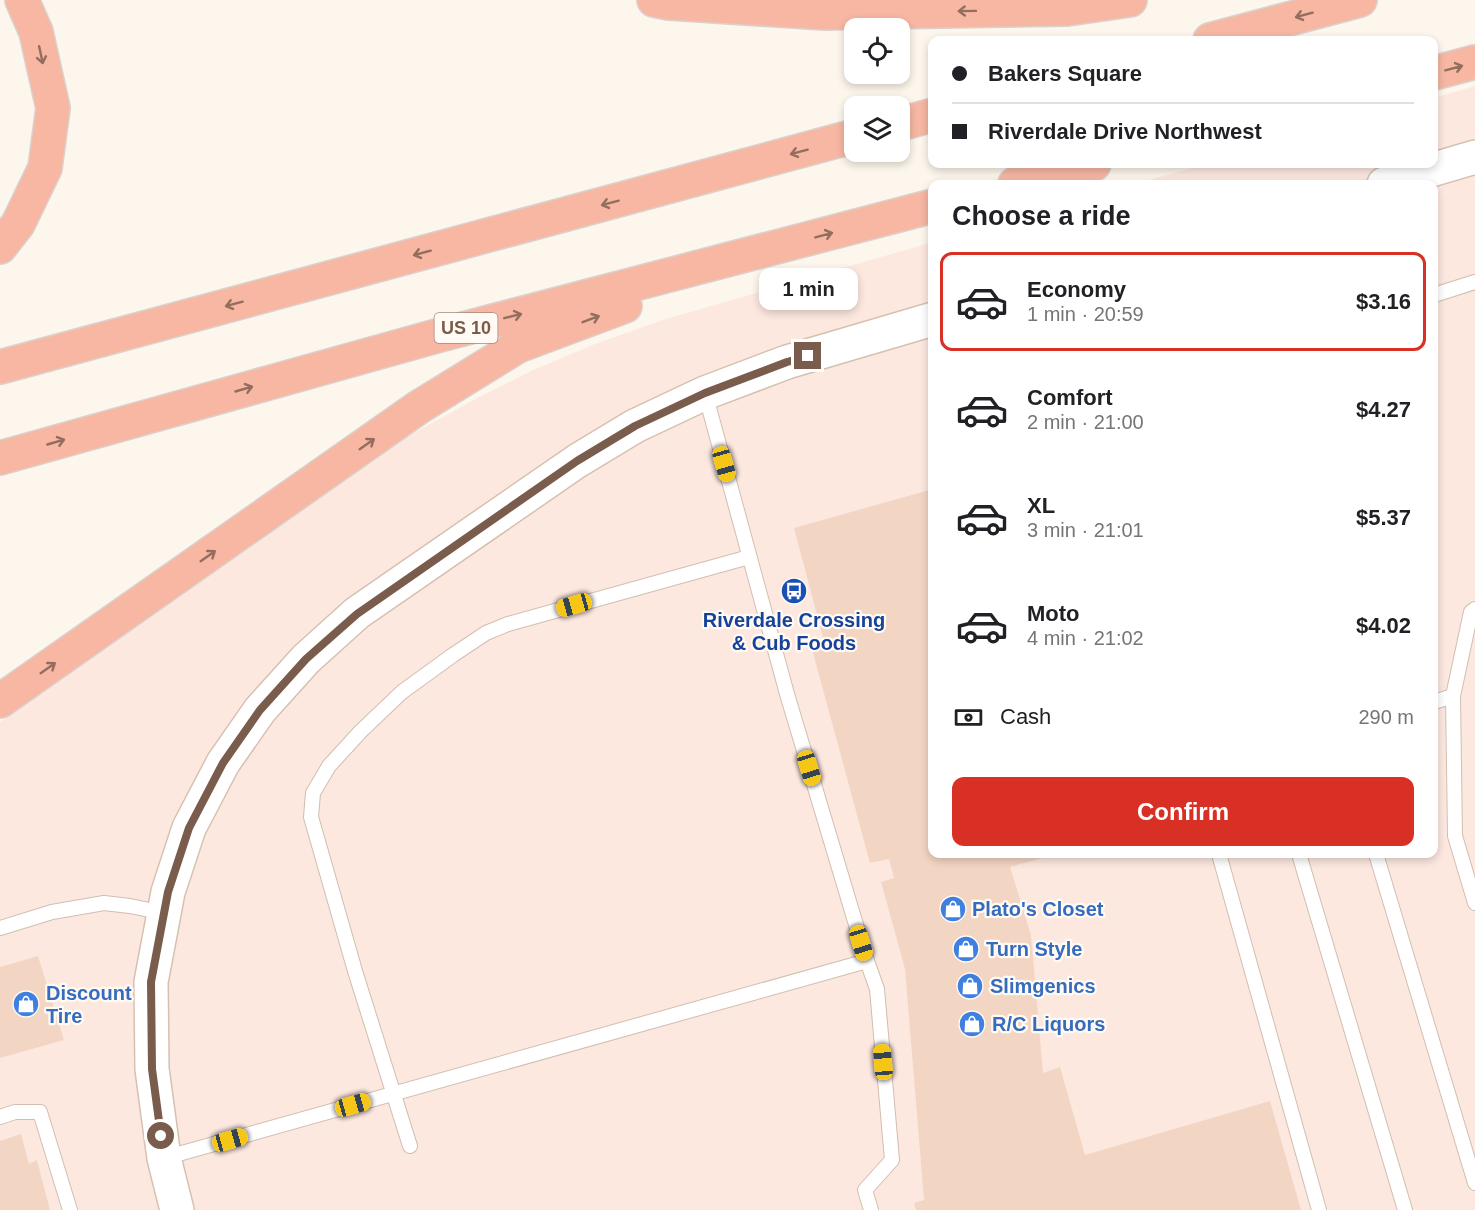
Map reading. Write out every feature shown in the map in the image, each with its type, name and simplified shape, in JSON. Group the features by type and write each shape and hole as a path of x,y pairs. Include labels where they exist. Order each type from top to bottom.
{"highway":[{"path":"0,247 18,224 45,168 53,108 36,32 22,0"},
{"path":"654,0 669,3 825,13 1067,9 1130,0"},
{"path":"1225,36 1360,0"},
{"path":"1438,72 1475,62"},
{"path":"910,122 928,117"},
{"path":"0,367 844,139"},
{"path":"1031,180 1078,168"},
{"name":"US 10","path":"0,458 440,335 928,207"},
{"path":"0,701 419,407 518,346 784,246"}],"street":[{"path":"1438,168 1475,157"},
{"path":"1397,180 1438,168"},
{"path":"177,1210 165,1158 152,1069 151,982 168,892 189,828 223,763 260,710 306,659 357,614 577,461 635,426 705,393 787,362 928,320"}],"lane":[{"path":"1438,294 1475,282"},
{"path":"705,393 787,694 877,988 892,1160 865,1190 871,1210"},
{"path":"410,1146 355,971 311,817 314,793 329,766 402,692 486,633 508,624 749,556"},
{"path":"1475,609 1471,612 1453,696 1455,836 1475,903"},
{"path":"1438,701 1453,696"},
{"path":"1220,858 1319,1210"},
{"path":"1300,858 1405,1210"},
{"path":"1377,858 1475,1183"},
{"path":"0,928 52,912 105,903 164,913"},
{"path":"165,1158 867,961"},
{"path":"0,1117 15,1112 40,1112 70,1210"}],"shaded area":[{"path":"1475,86 1475,1210 0,1210 0,722 383,450 479,397 531,371 595,344 666,319 928,243 928,858 1438,858 1438,180 1149,180 1192,168 1438,168 1438,97"}],"building":[{"path":"928,490 928,858 1043,858 1010,867 1031,935 1043,1073 1060,1067 1085,1155 1270,1101 1301,1210 916,1210 914,1203 924,1200 905,969 881,882 894,878 889,859 870,863 812,649 825,645 794,528"},
{"name":"Discount Tire","path":"38,956 64,1040 0,1058 0,967"},
{"path":"21,1134 29,1164 37,1160 50,1210 0,1210 0,1141"}],"place":[{"name":"Riverdale Crossing & Cub Foods","path":"794,591"},
{"name":"Plato's Closet","path":"953,909"},
{"name":"Turn Style","path":"966,949"},
{"name":"Slimgenics","path":"970,986"},
{"name":"Discount Tire","path":"26,1004"},
{"name":"R/C Liquors","path":"972,1024"}],"route":[{"path":"161,1136 152,1069 151,982 168,892 189,828 223,763 260,710 306,659 357,614 577,461 635,426 705,393 808,356"}]}
